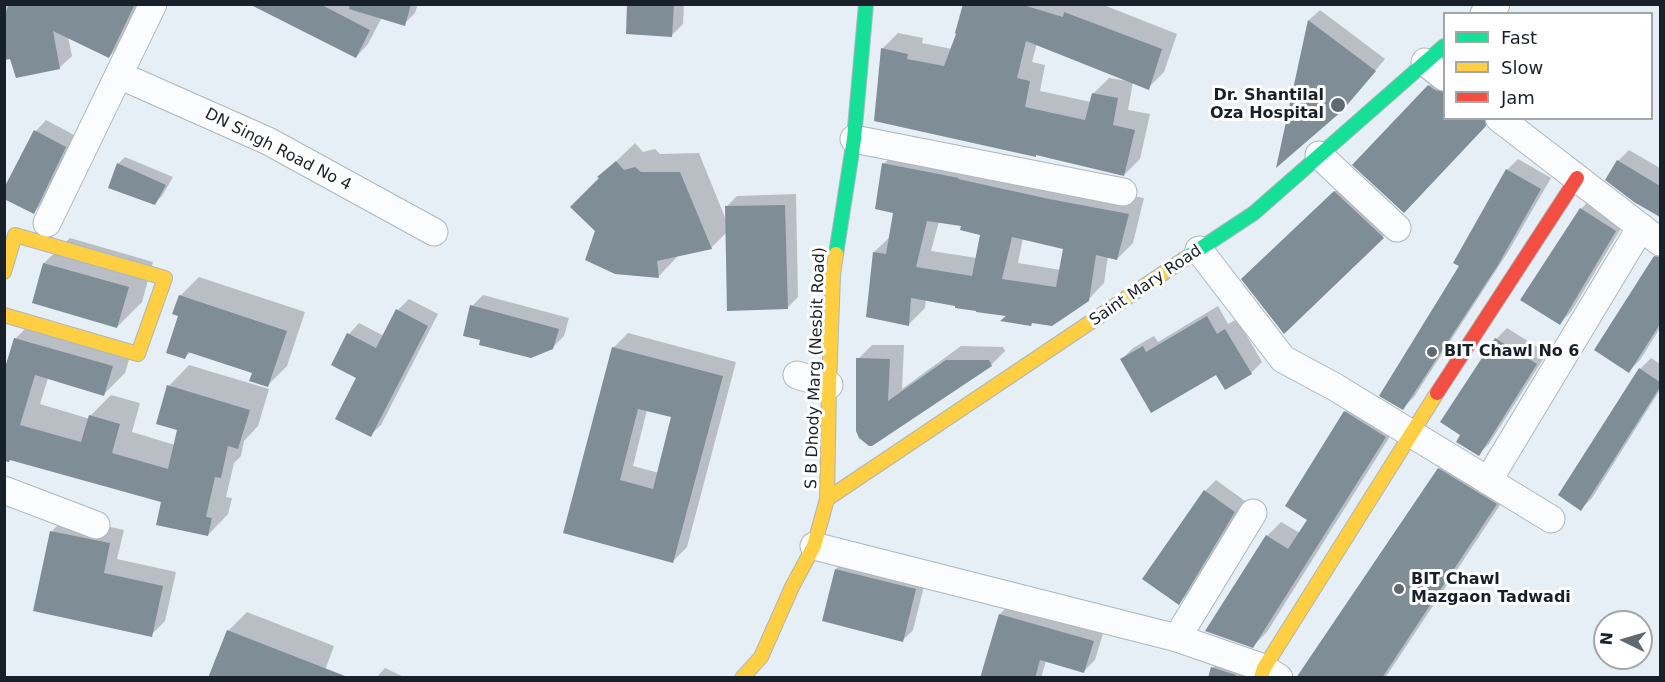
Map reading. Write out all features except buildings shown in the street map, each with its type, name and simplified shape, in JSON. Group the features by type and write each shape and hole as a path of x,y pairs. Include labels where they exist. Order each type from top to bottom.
{"street":[{"path":"47,223 153,4"},
{"name":"S B Dhody Marg (Nesbit Road)","path":"742,678 761,657 792,587 814,546 827,499 833,275 838,227 854,139 866,4"},
{"name":"Saint Mary Road","path":"827,499 1254,213 1319,155 1438,61"},
{"name":"DN Singh Road No 4","path":"119,75 268,141 434,232"},
{"path":"1488,481 1651,235 1502,120"},
{"path":"854,139 1124,192"},
{"path":"1319,155 1397,228"},
{"path":"814,546 1177,638 1268,674 1410,434 1577,178"},
{"path":"4,272 15,235 165,278 138,354 4,315"},
{"path":"1199,250 1283,359 1335,387 1551,519"},
{"path":"797,375 829,386"},
{"path":"4,490 96,525"},
{"path":"1177,638 1253,513"}],"traffic: fast":[{"path":"836,254 854,139 866,4"},
{"path":"1186,258 1254,213 1443,47"}],"traffic: slow":[{"path":"4,272 15,235 165,278 138,354 4,315"},
{"path":"742,678 761,657 792,587 814,546 827,499 833,275 836,254"},
{"path":"827,499 1186,258"},
{"path":"1261,678 1264,668 1437,393"}],"traffic: jam":[{"path":"1437,393 1577,178"}],"place":[{"name":"Dr. Shantilal Oza Hospital","path":"1338,105"},
{"name":"BIT Chawl No 6","path":"1432,352"},
{"name":"BIT Chawl Mazgaon Tadwadi","path":"1399,589"}]}
